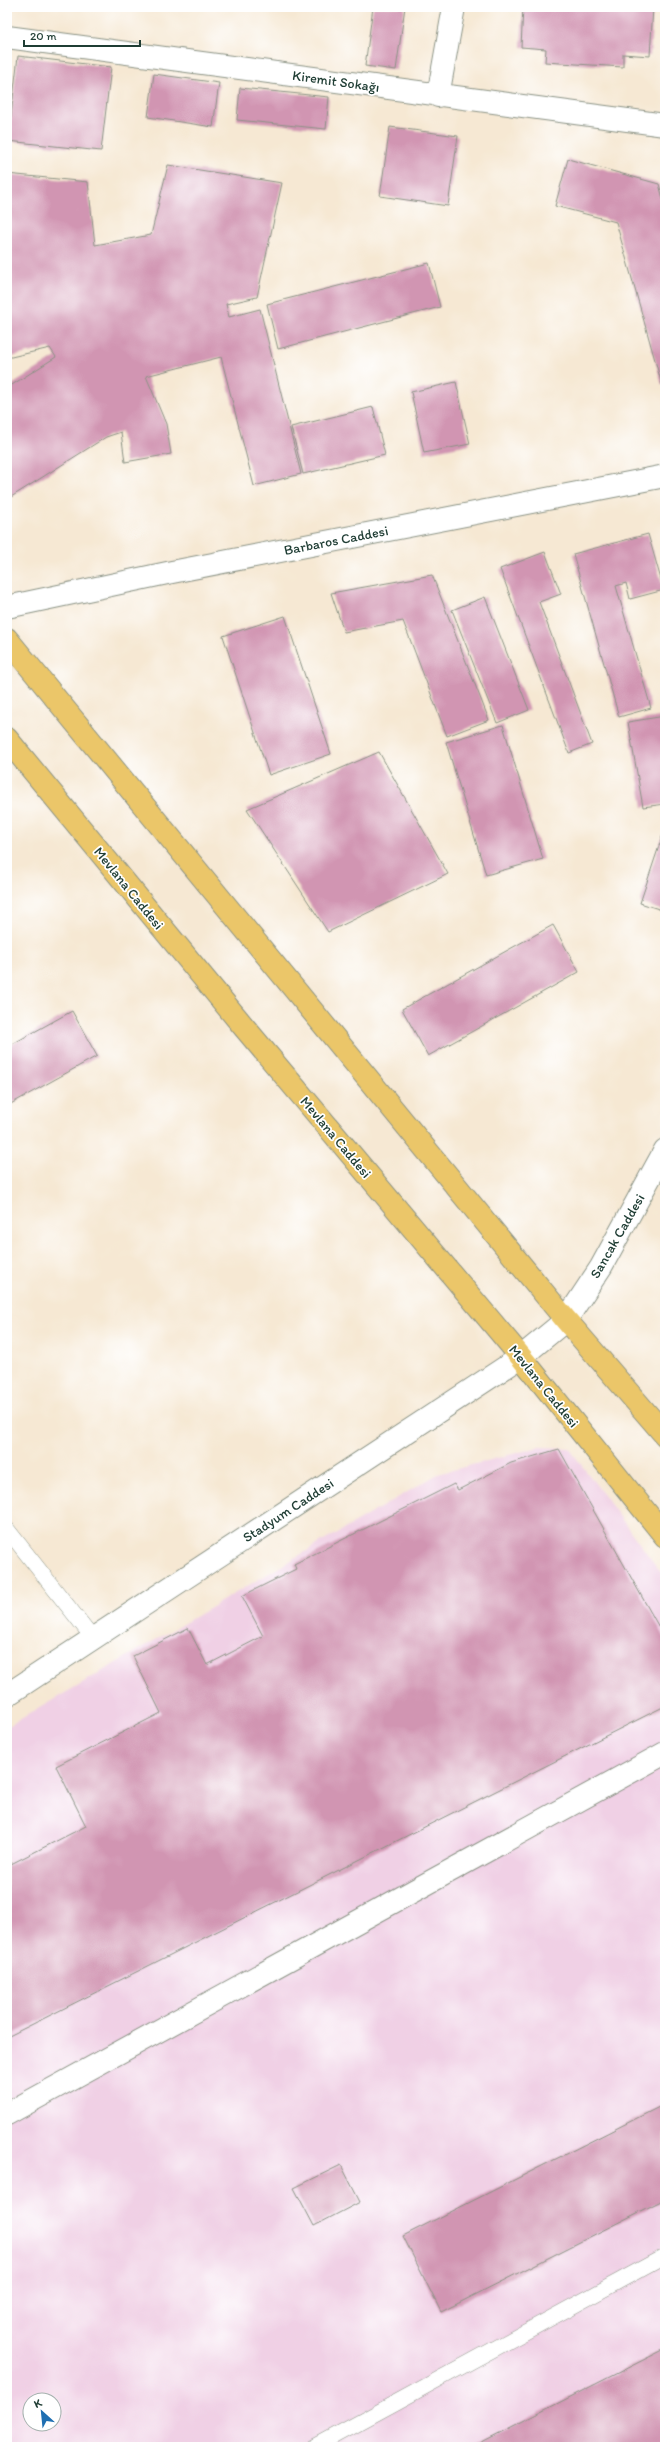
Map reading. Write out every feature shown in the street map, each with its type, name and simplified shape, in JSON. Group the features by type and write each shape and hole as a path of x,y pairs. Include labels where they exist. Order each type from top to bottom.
{"main road":[{"path":"7,639 566,1320 665,1435"},
{"name":"Mevlana Caddesi","path":"7,739 244,1027 521,1357 665,1536"}],"street":[{"path":"438,96 454,7"},
{"name":"Kiremit Sokağı","path":"7,37 438,96 665,125"},
{"name":"Barbaros Caddesi","path":"7,608 180,570 665,476"},
{"name":"Sancak Caddesi","path":"566,1320 601,1267 665,1150"},
{"name":"Stadyum Caddesi","path":"7,1695 521,1357 566,1320"},
{"path":"7,2114 665,1752"}],"lane":[{"path":"7,1529 93,1638"},
{"path":"314,2447 665,2256"}],"shaded area":[{"path":"539,1447 569,1448 665,1578 665,2447 7,2447 7,1727 438,1474"}],"building":[{"path":"373,7 405,7 396,70 365,66"},
{"path":"523,7 653,7 650,56 623,54 623,67 545,62 546,49 521,47"},
{"path":"18,56 111,67 101,151 8,141"},
{"path":"154,74 219,83 213,127 148,117"},
{"path":"240,88 329,97 326,129 237,120"},
{"path":"390,127 458,136 448,206 380,196"},
{"path":"568,159 659,184 665,206 665,384 662,385 616,222 555,206"},
{"path":"168,165 282,183 257,297 226,304 229,317 260,309 301,474 254,486 221,357 146,376 166,424 171,454 125,462 121,432 106,437 11,497 7,492 7,388 56,357 50,348 7,358 7,174 88,182 95,245 151,235"},
{"path":"429,263 440,307 278,349 267,304"},
{"path":"456,382 470,444 424,453 411,392"},
{"path":"373,407 385,455 303,474 291,427"},
{"path":"648,534 664,590 630,599 626,583 616,586 651,708 619,717 573,554"},
{"path":"545,552 561,594 539,602 592,744 569,753 500,569"},
{"path":"432,575 489,720 447,736 403,621 344,632 331,593"},
{"path":"485,597 529,710 497,723 452,610"},
{"path":"285,616 331,754 269,775 223,636"},
{"path":"665,716 665,804 643,807 628,722"},
{"path":"503,725 543,859 486,875 446,742"},
{"path":"379,752 448,874 328,932 247,809"},
{"path":"665,828 665,911 640,903"},
{"path":"553,925 579,972 428,1056 402,1009"},
{"path":"72,1011 97,1056 7,1106 7,1047"},
{"path":"559,1449 665,1638 665,1706 7,2037 7,1866 86,1826 56,1766 161,1713 133,1656 188,1628 207,1665 263,1636 242,1596 296,1569 294,1564 454,1484 458,1490 511,1463"},
{"path":"665,2104 665,2199 441,2312 403,2236"},
{"path":"341,2165 360,2202 314,2226 294,2188"},
{"path":"665,2349 665,2447 472,2447 584,2390"}]}
